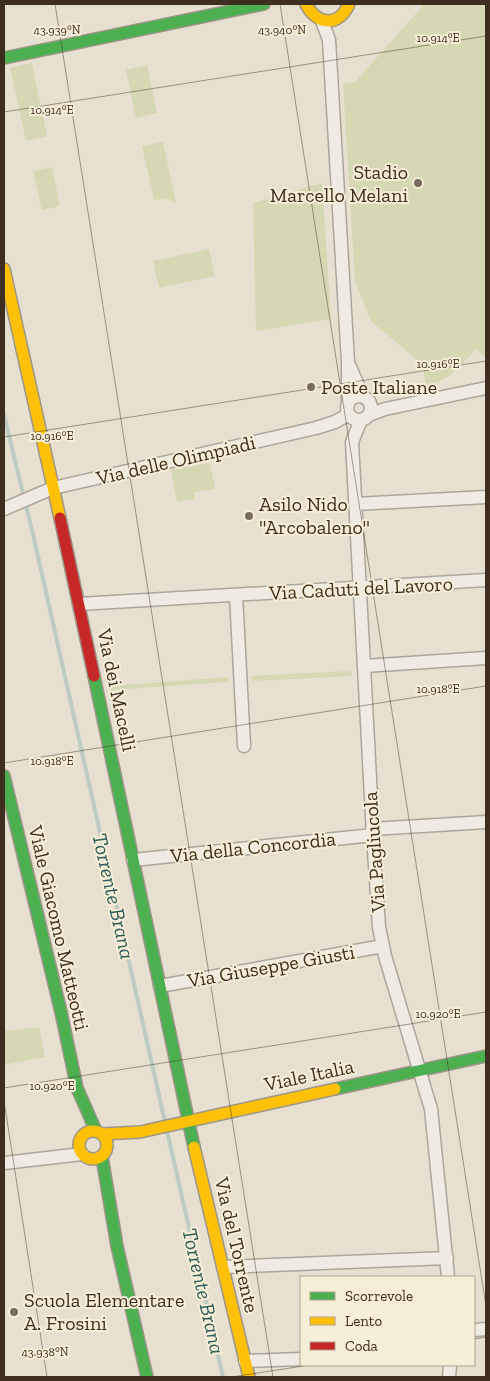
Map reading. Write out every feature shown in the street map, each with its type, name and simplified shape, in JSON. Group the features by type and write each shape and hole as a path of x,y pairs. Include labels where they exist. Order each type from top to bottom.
{"street":[{"path":"4,58 264,4"},
{"path":"306,4 310,13 322,21 335,21"},
{"path":"329,40 335,21 346,12 349,4"},
{"path":"322,21 329,40 348,362 349,409 354,419 365,418 390,408 486,388"},
{"name":"Via dei Macelli","path":"4,269 79,604 160,986 183,1122"},
{"path":"348,362 363,397 371,406 365,418"},
{"path":"349,409 354,398 363,397"},
{"name":"Via delle Olimpiadi","path":"4,510 53,488 332,424 349,409"},
{"name":"Via Pagliucola","path":"365,418 352,442 372,832 379,927 431,1109 448,1276"},
{"path":"332,424 343,431 352,442"},
{"path":"355,504 486,497"},
{"name":"Via Caduti del Lavoro","path":"79,604 486,580"},
{"path":"236,595 244,746"},
{"path":"364,666 486,658"},
{"name":"Viale Giacomo Matteotti","path":"4,776 61,1012 77,1088 81,1138"},
{"name":"Via della Concordia","path":"133,860 372,832 486,822"},
{"name":"Via Giuseppe Giusti","path":"160,986 383,946"},
{"name":"Viale Italia","path":"108,1145 155,1128 486,1056"},
{"name":"Viale Giacomo Matteotti","path":"77,1088 99,1133"},
{"name":"Via del Torrente","path":"183,1122 223,1267 249,1377"},
{"name":"Viale Italia","path":"99,1133 140,1132"},
{"path":"4,1163 91,1157 107,1151 106,1138 99,1133 86,1133 81,1138 79,1146 91,1157 117,1246 147,1377"},
{"path":"223,1267 447,1258"},
{"path":"245,1361 300,1359"}],"green space":[{"name":"Stadio Marcello Melani","path":"421,4 486,4 486,358 476,349 448,377 426,386 422,364 371,321 355,282 343,84 355,82 421,8"},
{"path":"32,63 47,136 26,141 10,68"},
{"path":"147,65 157,113 136,118 126,70"},
{"path":"163,142 176,203 167,199 154,200 142,146"},
{"path":"52,167 60,206 42,210 33,171"},
{"path":"322,183 331,319 256,331 253,203"},
{"path":"209,249 215,276 159,288 153,261"},
{"path":"210,463 215,489 194,492 195,499 177,502 171,470"},
{"path":"351,671 352,676 252,681 251,676"},
{"path":"228,677 228,682 111,690 111,686"},
{"path":"39,1027 45,1057 4,1065 4,1031"}],"waterway":[{"name":"Torrente Brana","path":"4,415 35,543 165,1122"},
{"name":"Torrente Brana","path":"167,1131 223,1377"}],"traffic: fast":[{"path":"4,58 264,4"},
{"path":"94,676 194,1147"},
{"path":"4,776 61,1012 77,1088 96,1131"},
{"path":"335,1089 486,1056"},
{"path":"102,1157 117,1246 147,1377"}],"traffic: slow":[{"path":"306,4 316,17 328,21 340,17 349,4"},
{"path":"4,269 60,518"},
{"path":"103,1134 140,1132 335,1089"},
{"path":"93,1131 103,1135 107,1145 103,1155 93,1159 83,1155 79,1145 83,1135 93,1131"},
{"path":"194,1147 249,1377"}],"traffic: jam":[{"path":"60,518 94,676"}],"place":[{"name":"Stadio Marcello Melani","path":"418,183"},
{"name":"Poste Italiane","path":"311,387"},
{"name":"Asilo Nido \"Arcobaleno\"","path":"249,516"},
{"name":"Scuola Elementare A. Frosini","path":"14,1312"}]}
